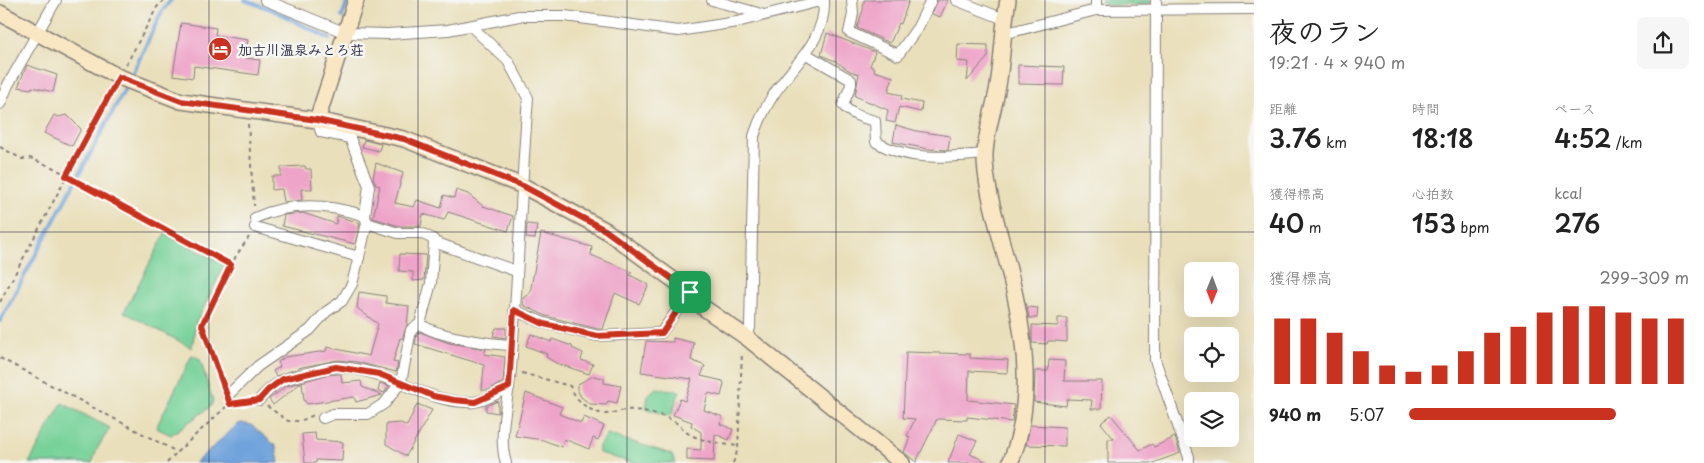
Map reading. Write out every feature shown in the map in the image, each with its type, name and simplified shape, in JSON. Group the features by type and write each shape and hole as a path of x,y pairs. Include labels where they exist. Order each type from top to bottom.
{"street":[{"path":"0,104 8,85 56,0"},
{"path":"265,0 346,33 388,34 472,27 518,16 565,16 678,32 737,22 824,0 825,10 820,26 806,54 775,92 762,114 754,136 750,328 746,337"},
{"path":"228,395 258,366 310,330 326,312 342,301 352,284 366,219 368,186 350,138 321,132 317,120 356,0"},
{"path":"712,0 752,13 765,14"},
{"path":"852,0 853,14 849,32 898,55 918,27 931,0"},
{"path":"956,0 1004,26 1096,5 1156,4 1254,9"},
{"path":"1008,0 999,79 985,154 993,211 1017,300 1024,353 1023,420 1018,446 1010,463"},
{"path":"1156,4 1155,360 1189,463"},
{"path":"0,13 119,77 181,101 247,112 317,120 404,139 523,186 605,230 690,292 704,308 746,337 902,463"},
{"path":"472,27 508,60 528,98 511,368 505,425 504,455 506,463"},
{"path":"806,54 851,80 851,86 843,105 857,116 875,121 876,142 923,157 985,154"},
{"path":"255,222 280,208 313,206 341,209 398,233 421,233 434,242 516,271"},
{"path":"255,222 359,257"},
{"path":"323,418 333,414 368,414 381,407 401,382 411,330 420,324 431,283 434,242"},
{"path":"514,310 544,324 597,336 662,333 690,292"},
{"path":"420,324 429,329 485,343 512,345"},
{"path":"259,400 268,390 283,379 330,368 355,369 401,382 433,396 475,402 509,387"}],"path":[{"path":"0,302 157,7 164,0"},
{"path":"228,395 222,386 202,325 231,265 255,222 247,112"},
{"path":"0,147 22,159 30,158 66,176 231,265"},
{"path":"733,463 738,446 742,351 746,337"},
{"path":"0,358 177,452"},
{"path":"511,368 528,376 570,386 576,399 600,413 607,415 627,409 649,412 676,422 688,434 702,440 738,446"},
{"path":"167,463 230,404 259,400 288,421 300,421 316,415 323,418"}],"green space":[{"path":"1101,0 1151,0 1151,3 1146,5 1105,5"},
{"path":"165,234 222,263 224,266 196,323 192,348 124,312"},
{"path":"192,355 200,359 213,401 210,407 171,435 156,428"},
{"path":"656,388 680,391 671,416 646,409 648,395"},
{"path":"62,403 110,428 97,449 92,463 29,463"},
{"path":"607,434 671,454 676,463 633,463 599,453 599,446"}],"water":[{"path":"241,423 251,425 276,446 279,463 195,463 237,425"}],"building":[{"path":"864,0 909,0 901,24 899,23 890,43 857,28"},
{"path":"938,0 948,0 940,17 932,14"},
{"name":"加古川温泉みとろ荘","path":"181,23 216,28 215,35 248,40 245,58 260,60 258,75 194,66 193,78 173,75"},
{"path":"827,33 875,52 870,66 875,68 874,71 893,77 888,92 902,95 901,99 922,103 921,112 899,107 895,123 886,121 888,110 855,96 859,74 821,55"},
{"path":"958,44 988,45 988,57 967,81 969,62 957,61"},
{"path":"27,65 57,75 53,92 32,87 31,89 18,87"},
{"path":"1018,65 1064,67 1063,85 1018,84"},
{"path":"54,115 58,117 67,115 81,129 72,146 44,133"},
{"path":"896,125 917,131 950,136 948,150 928,149 893,142"},
{"path":"364,140 381,144 379,151 362,147"},
{"path":"376,163 403,173 395,203 414,207 417,200 441,208 444,195 454,198 456,190 468,194 483,206 513,216 508,231 448,212 444,220 423,214 421,226 399,226 373,218 380,186 376,185 373,178"},
{"path":"305,166 306,169 311,169 312,189 301,189 302,200 284,202 282,189 272,190 272,176 281,176 281,167"},
{"path":"303,213 336,224 337,216 360,223 355,244 282,226 284,215"},
{"path":"527,224 537,225 535,239 526,238"},
{"path":"541,233 592,247 591,255 632,272 630,275 649,285 639,304 615,293 603,329 546,316 523,305 523,298 530,293"},
{"path":"400,254 426,255 424,280 413,281 413,272 399,271"},
{"path":"359,292 386,296 386,303 409,306 407,325 402,339 400,338 393,362 398,363 396,372 357,362 338,360 302,367 276,376 273,371 280,367 278,362 285,357 326,351 327,347 369,356 378,324 357,308"},
{"path":"1027,307 1038,308 1037,318 1029,318"},
{"path":"1058,318 1067,318 1067,342 1048,341 1047,344 1032,343 1032,325 1058,326"},
{"path":"496,328 506,328 506,338 493,336"},
{"path":"420,332 449,343 486,349 484,354 505,357 503,382 488,390 482,390 484,365 415,344 417,334"},
{"path":"531,334 551,342 552,339 572,346 572,348 583,353 581,360 593,364 589,374 556,363 546,357 547,354 526,346"},
{"path":"673,338 694,343 691,360 705,366 701,376 723,381 724,384 721,396 708,393 704,410 723,417 720,424 733,429 729,440 715,434 714,461 687,460 687,449 701,450 701,432 691,426 692,422 673,415 680,399 685,401 692,379 641,372 646,341 673,342"},
{"path":"906,352 970,354 970,358 1008,360 1007,373 969,371 968,400 1014,405 1012,422 967,417 967,420 937,419 916,462 904,452 910,437 907,436 915,419 903,418"},
{"path":"1049,360 1065,361 1064,381 1102,381 1101,409 1091,409 1092,400 1067,399 1066,406 1034,402 1035,371 1048,371"},
{"path":"341,374 342,383 361,381 362,387 382,395 356,402 354,397 307,404 304,400 302,382 273,405 269,399 287,386 326,375"},
{"path":"593,376 604,378 604,383 621,386 617,403 608,401 606,405 590,404 581,397 577,389 578,384"},
{"path":"380,383 389,386 384,393 378,391"},
{"path":"526,393 562,407 559,414 581,423 584,417 604,426 598,440 593,438 589,449 564,439 562,447 543,440 515,436"},
{"path":"498,401 498,413 486,411 486,406"},
{"path":"417,404 432,410 406,456 386,444 386,424 401,423 407,426"},
{"path":"1111,415 1140,450 1152,444 1154,447 1175,437 1180,453 1153,463 1108,463 1108,439 1114,439 1101,423"},
{"path":"1030,425 1065,427 1065,446 1026,445"},
{"path":"315,433 316,440 343,442 342,461 316,460 316,463 305,463 302,434"},
{"path":"959,434 977,441 970,454 990,463 948,463"}],"waterway":[{"path":"130,79 162,11 171,0"},
{"path":"245,0 273,10 330,39"},
{"path":"342,17 348,0"},
{"path":"0,321 127,85"}],"place":[{"name":"加古川温泉みとろ荘","path":"220,49"}],"route":[{"path":"119,77 181,101 247,112 317,120 404,139 523,186 605,230 690,292 662,333 611,337 597,336 544,324 514,310 509,387 475,402 433,396 379,374 336,367 283,379 268,390 259,400 230,404 228,395 222,386 202,325 231,265 66,176 119,77"}]}
